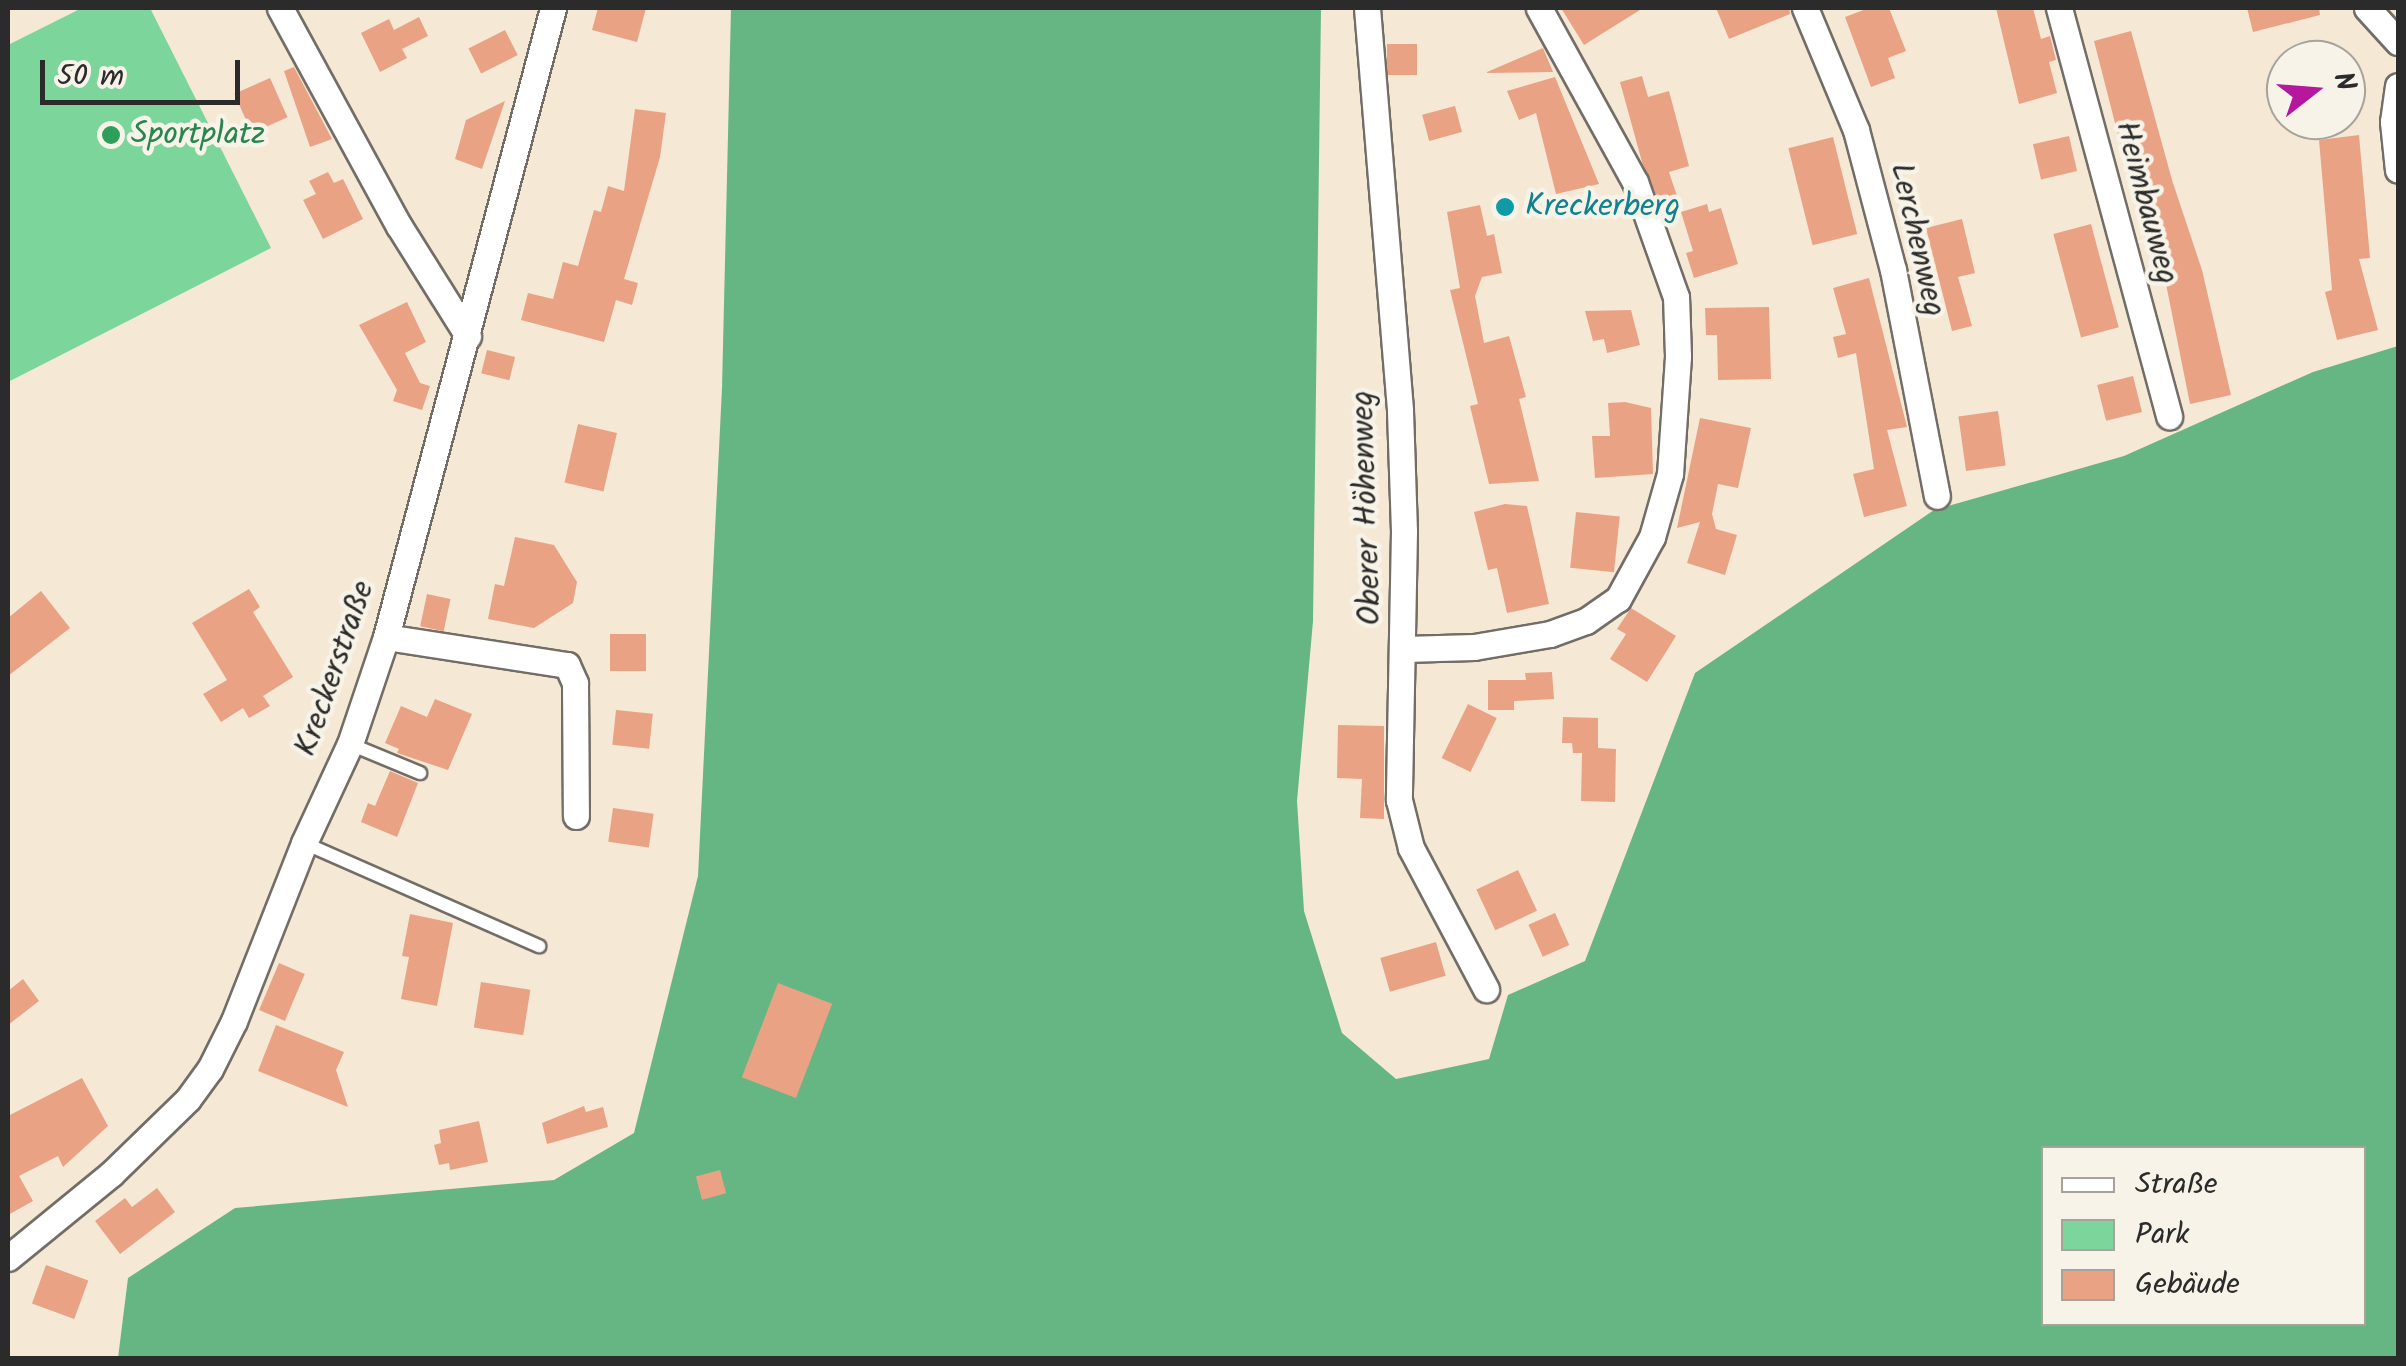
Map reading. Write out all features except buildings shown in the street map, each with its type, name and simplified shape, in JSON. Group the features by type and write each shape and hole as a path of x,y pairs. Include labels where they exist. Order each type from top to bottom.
{"street":[{"path":"280,8 399,226 468,336"},
{"name":"Kreckerstraße","path":"8,1258 110,1174 188,1099 210,1069 304,843 350,744 386,636 553,8"},
{"name":"Oberer Höhenweg","path":"1368,8 1400,411 1404,649 1400,800 1412,848 1486,989"},
{"path":"1404,649 1474,647 1550,634 1586,621 1618,600 1652,538 1670,474 1678,356 1676,297 1635,182 1539,8"},
{"name":"Lerchenweg","path":"1805,8 1856,130 1893,270 1937,496"},
{"name":"Heimbauweg","path":"2059,8 2169,416"},
{"path":"2368,8 2398,42"},
{"path":"2398,86 2394,122 2398,170"},
{"path":"386,636 567,665 575,683 576,816"}],"lane":[{"path":"350,744 420,773"},
{"path":"304,843 538,946"}],"green space":[{"name":"Sportplatz","path":"82,8 150,8 271,248 8,382 8,45"},
{"path":"731,8 1321,8 1313,621 1297,801 1304,911 1342,1033 1396,1079 1489,1059 1508,995 1585,961 1695,673 1934,510 2124,456 2313,372 2398,346 2398,1358 118,1358 128,1278 235,1208 554,1180 634,1133 698,876 722,388"}],"place":[{"name":"Sportplatz","path":"111,135"},
{"name":"Kreckerberg","path":"1505,207"}]}
